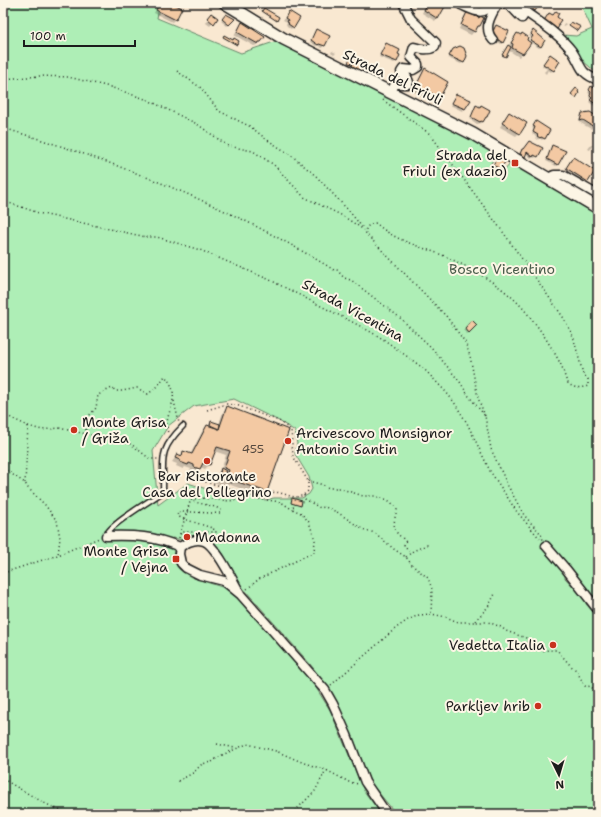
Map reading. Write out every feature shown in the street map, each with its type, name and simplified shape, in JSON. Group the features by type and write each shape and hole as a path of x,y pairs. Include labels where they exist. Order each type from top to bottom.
{"main road":[{"name":"Strada del Friuli","path":"225,3 284,39 386,96 468,131 598,208"}],"street":[{"path":"386,96 395,84 408,84 409,82 407,77 402,75 401,72 403,69 413,70 418,67 418,64 411,57 414,47 431,49 435,47 436,44 411,20 403,3"},
{"path":"461,5 478,13 483,12 492,3"},
{"path":"493,40 488,36 487,30 490,19 497,5 503,3 508,5 522,18 526,12"},
{"path":"514,3 564,42 576,57 583,72 598,80"},
{"path":"548,178 554,174 563,175 598,194"},
{"path":"106,536 142,536 165,540 180,547"},
{"path":"241,595 219,557 209,544 204,541 191,541 186,542 180,547 179,559 186,568 200,575 224,581 241,595 325,690 347,735 365,782 387,814"},
{"path":"546,546 598,610"}],"lane":[{"path":"106,536 107,531 114,524 163,492 162,458 170,441 182,427"}],"path":[{"path":"177,71 201,88 219,111 251,127 266,139 291,155 316,176 365,231 446,316 465,342 470,356 478,398 485,416 491,449 499,468 524,515 541,534 546,546"},
{"path":"3,79 40,76 68,77 110,87 148,100 197,124 228,146 253,151 274,165 304,197 342,216 365,231"},
{"path":"365,231 370,224 376,222 381,228 391,235 449,258 492,282 519,304 549,342 562,365 568,383 575,387 582,388 588,386 588,379 583,374 573,336 563,317 503,232 430,134 386,96"},
{"path":"3,128 122,168 193,196 266,231 334,270 337,270 344,278 351,280 399,317 431,347 485,416"},
{"name":"Strada Vicentina","path":"3,201 42,214 63,219 146,237 157,237 210,254 276,283 383,339 423,368 446,392 467,423 490,471 518,512 546,546"},
{"path":"85,434 88,417 96,408 98,395 112,388 116,391 122,391 137,388 148,394 157,387 165,376 171,382 174,392 174,400 182,427"},
{"path":"170,441 167,430 168,419 174,400"},
{"path":"207,410 227,404 252,410 279,421 291,430 293,456 308,481 308,491 304,495 295,497 276,492 270,493 259,499"},
{"path":"3,414 28,426 42,430 59,428 131,444 150,459 162,458"},
{"path":"24,483 28,426"},
{"path":"3,468 24,483 45,505 57,521 60,538 58,555"},
{"path":"220,471 239,478"},
{"path":"218,477 231,481"},
{"path":"190,478 229,488 259,499 281,502 301,513 308,522 315,540 314,552 259,579 241,595"},
{"path":"308,481 329,488 339,488 363,496 375,496 388,500 397,510 394,521 394,526 397,533 402,536 406,542 404,545 411,553"},
{"path":"180,547 178,543 180,534 195,486"},
{"path":"191,500 203,498 227,501 236,500 223,493"},
{"path":"304,495 305,499 320,508 325,507 337,512 362,529 375,533 428,578 432,589 431,614"},
{"path":"180,534 197,531 213,533 216,531 208,526 178,516 177,513 183,511 215,514 220,513 221,511 216,507 197,503 191,500"},
{"path":"290,508 296,504"},
{"path":"3,573 58,555 106,536"},
{"path":"406,558 411,553 428,544"},
{"path":"475,621 488,607 495,594"},
{"path":"325,690 396,628 419,615 431,614 446,616 458,622 488,622 501,627 506,631 526,638 530,647 539,651 557,650 576,670 585,686 590,686 598,693"},
{"path":"217,744 235,748"},
{"path":"178,781 193,773 202,764 212,762 235,748 247,744 260,746 326,770 349,782 357,784 365,782"},
{"path":"292,814 315,791 326,770"},
{"path":"3,779 44,803 68,814"},
{"path":"3,811 14,814"}],"green space":[{"name":"Bosco Vicentino","path":"3,3 160,3 157,18 241,53 277,41 497,153 490,165 502,173 512,162 598,214 598,601 550,548 545,540 542,547 565,575 565,578 586,600 586,604 595,614 595,618 598,621 598,814 396,814 370,782 352,736 333,694 310,664 236,580 223,553 209,538 199,536 183,540 172,538 170,547 174,549 173,559 179,569 191,577 228,589 237,595 313,683 330,710 364,791 381,814 3,814","holes":["234,399 279,421 295,431 297,444 295,454 309,477 312,489 309,494 302,498 274,498 265,500 229,488 228,493 224,492 222,494 188,483 158,505 153,451 168,426 194,406"]},
{"path":"580,3 598,3 598,74 583,61 563,35 576,36 592,29"}],"building":[{"path":"160,3 172,3 182,8 176,20 156,10"},
{"path":"428,3 447,3 438,19 424,10"},
{"path":"525,3 539,3 540,4 535,11"},
{"path":"264,8 279,17 277,21 262,11"},
{"path":"289,11 300,18 294,28 288,24 288,20 285,18"},
{"path":"556,11 559,13 557,17 561,20 556,31 543,22 549,13 553,15"},
{"path":"467,12 479,18 480,16 484,18 475,32 461,25"},
{"path":"211,13 218,18 214,24 207,18"},
{"path":"226,14 235,19 229,25 222,19"},
{"path":"242,22 265,37 261,42 258,44 237,32"},
{"path":"571,22 581,27 578,31 569,25"},
{"path":"496,25 509,31 503,43 491,35"},
{"path":"316,29 330,36 325,46 318,45 311,40"},
{"path":"533,30 545,40 541,47 530,40 533,36 531,34"},
{"path":"517,33 521,35 522,33 528,37 527,40 531,43 523,54 512,48 513,44 511,43"},
{"path":"224,35 233,40 234,38 239,41 237,45 223,37"},
{"path":"386,43 400,50 398,54 400,55 397,62 380,55"},
{"path":"508,45 511,47 506,57 502,55"},
{"path":"460,46 464,48 467,56 464,63 449,56 453,49"},
{"path":"550,54 560,61 554,71 543,64"},
{"path":"351,56 365,62 362,71 352,66 353,64 348,63"},
{"path":"425,68 448,82 441,95 438,94 436,96 431,93 429,96 415,88"},
{"path":"591,86 598,90 597,105 590,100 592,98 589,90"},
{"path":"576,88 579,90 579,93 576,98 571,94"},
{"path":"456,94 471,100 465,109 451,103"},
{"path":"476,105 480,107 481,105 490,110 483,122 471,117"},
{"path":"509,112 527,123 520,134 502,123"},
{"path":"590,112 598,117 598,121 594,127 583,120 580,121 582,113"},
{"path":"536,121 550,130 545,139 540,138 533,132 535,127 533,126"},
{"path":"529,141 543,148 538,157 534,155 533,157 527,152 525,157 520,154 522,149"},
{"path":"552,145 566,151 558,165 547,159"},
{"path":"498,156 506,161 500,169 493,165"},
{"path":"573,157 595,171 588,182 566,168"},
{"path":"472,320 477,325 469,333 465,328"},
{"path":"227,406 289,430 267,492 232,480 231,483 218,478 221,468 226,471 224,476 226,478 229,470 224,468 230,451 217,447 210,465 203,463 200,469 189,463 188,465 180,462 180,460 175,458 177,454 182,456 183,451 192,454 207,425 219,429"},
{"path":"211,421 220,424 219,429 210,425"},
{"path":"292,498 302,501 301,506 291,503"}],"place":[{"name":"Strada del Friuli (ex dazio)","path":"515,163"},
{"name":"Monte Grisa / Griža","path":"74,430"},
{"name":"Arcivescovo Monsignor Antonio Santin","path":"288,441"},
{"name":"Bar Ristorante Casa del Pellegrino","path":"207,461"},
{"name":"Madonna","path":"187,537"},
{"name":"Monte Grisa / Vejna","path":"176,559"},
{"name":"Vedetta Italia","path":"553,645"},
{"name":"Parkljev hrib","path":"538,706"}]}
